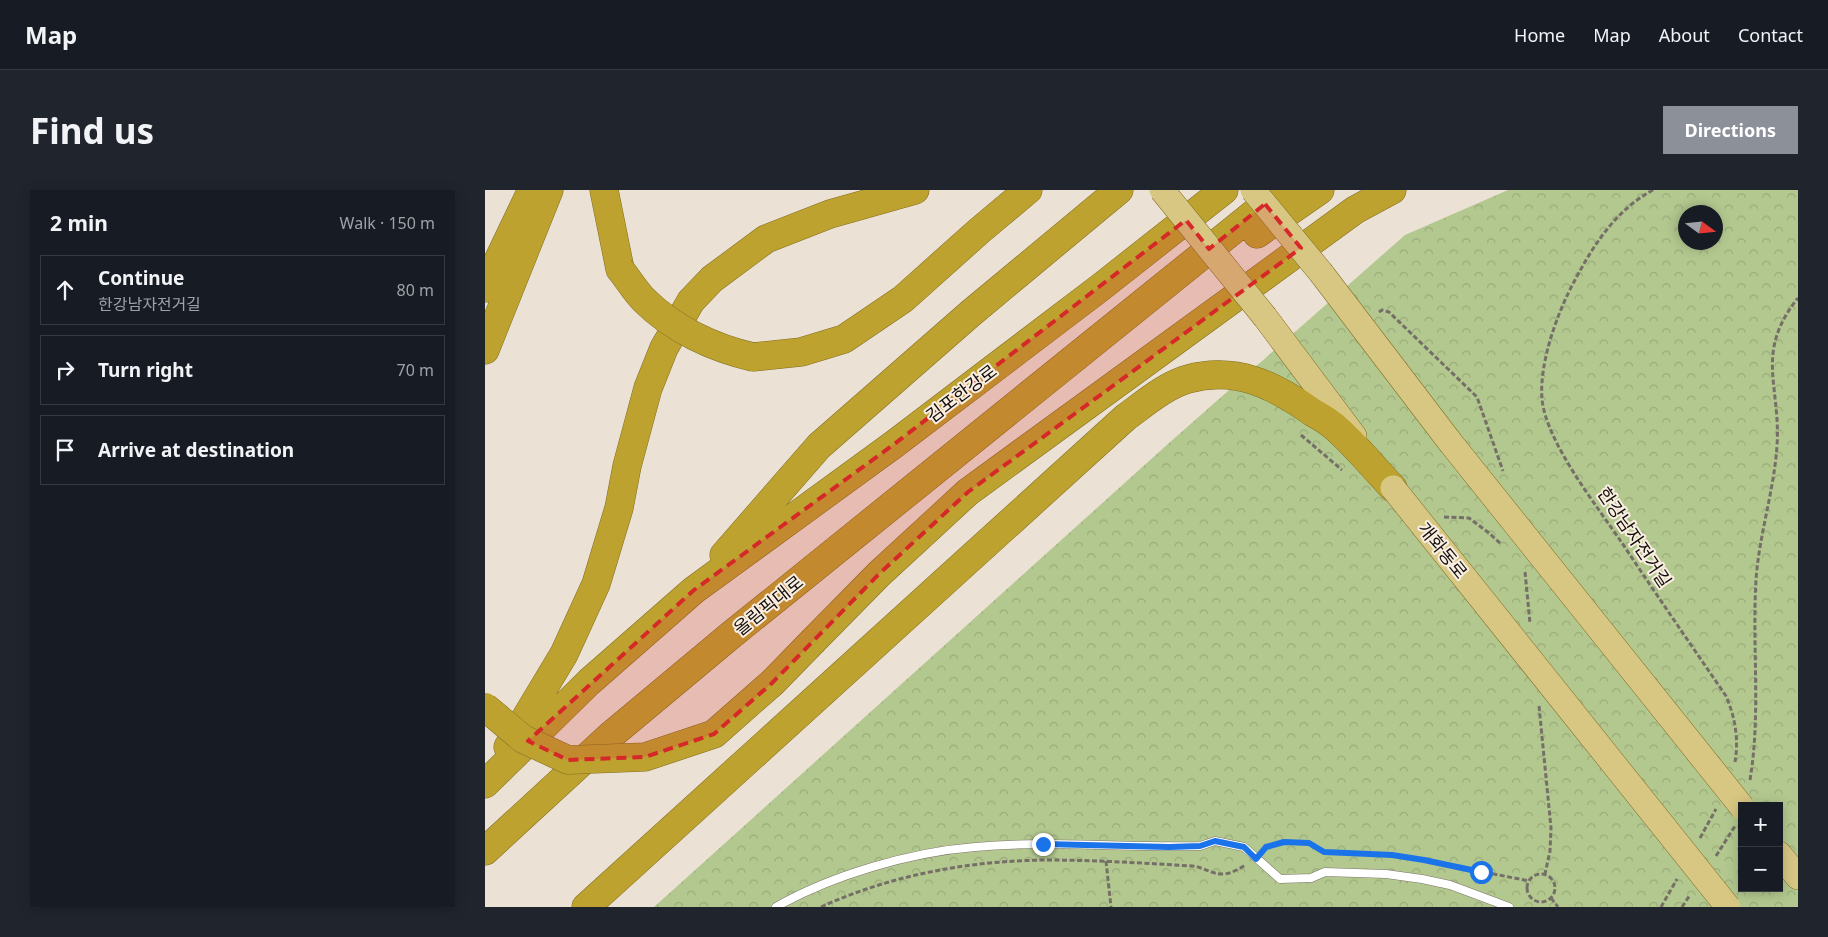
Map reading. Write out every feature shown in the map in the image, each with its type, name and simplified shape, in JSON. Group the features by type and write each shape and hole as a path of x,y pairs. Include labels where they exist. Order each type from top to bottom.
{"highway":[{"path":"485,288 532,190"},
{"path":"485,350 549,190"},
{"path":"604,190 620,269 643,299 661,315 694,336 727,351 753,357 801,352 844,340 903,299 1028,190"},
{"path":"485,784 563,654 597,584 619,508 627,466 647,388 664,348 691,302 711,279 766,239 830,214 915,190"},
{"path":"485,784 589,682 694,590 819,446 971,313 1119,190"},
{"name":"김포한강로","path":"694,590 893,445 1101,287 1224,190"},
{"path":"1059,369 1283,190"},
{"path":"1059,369 1319,190"},
{"path":"485,707 523,738 568,760 645,757 714,734 773,684 879,574 968,492 1355,210 1392,190"},
{"name":"올림픽대로","path":"485,851 610,736 731,635 1059,369"},
{"path":"586,907 1126,417 1160,393 1187,380 1224,375 1258,381 1272,386 1336,428 1393,488"}],"main road":[{"name":"개화동로","path":"1162,190 1265,318 1393,488 1728,907"},
{"path":"1253,190 1322,274 1450,442 1745,796"},
{"path":"1783,859 1798,878"}],"lane":[{"path":"776,907 844,876 907,858 975,847 1043,844 1200,846 1215,841 1244,847 1280,879 1311,878 1325,872 1387,874 1450,885 1509,907"}],"path":[{"name":"한강남자전거길","path":"1653,190 1634,201 1612,222 1601,236 1576,278 1560,312 1553,335 1544,373 1542,398 1545,417 1551,432 1583,486 1726,696 1732,709 1736,726 1734,768"},
{"path":"1745,796 1755,748 1756,579 1760,549 1773,488 1777,447 1771,364 1772,349 1776,334 1784,317 1798,298"},
{"path":"1375,315 1382,310 1389,312 1477,397 1505,476"},
{"path":"1525,567 1530,625"},
{"path":"1538,703 1551,828 1550,851 1545,874"},
{"path":"1699,840 1717,806"},
{"path":"821,907 845,896 900,878 950,867 1043,860 1106,861 1196,866 1213,874 1227,874 1256,859 1266,847 1284,842 1309,843 1324,852 1392,855 1424,860 1529,881"},
{"path":"1106,861 1111,907"},
{"path":"1545,874 1554,882 1555,891 1551,898 1543,902 1535,900 1527,890 1529,881 1535,875 1545,874"},
{"path":"1661,907 1680,874"},
{"path":"1551,898 1558,907"}],"highlighted area":[{"path":"1265,204 1301,248 968,492 879,574 772,683 714,734 645,757 568,760 528,741 694,590 893,445 1186,220 1209,249"}],"green space":[{"path":"1508,190 1798,190 1798,907 654,907 1169,443 1405,235"}],"route":[{"path":"1043,844 1169,847 1200,846 1215,841 1244,847 1256,859 1266,847 1284,842 1309,843 1324,852 1392,855 1481,872"}]}
